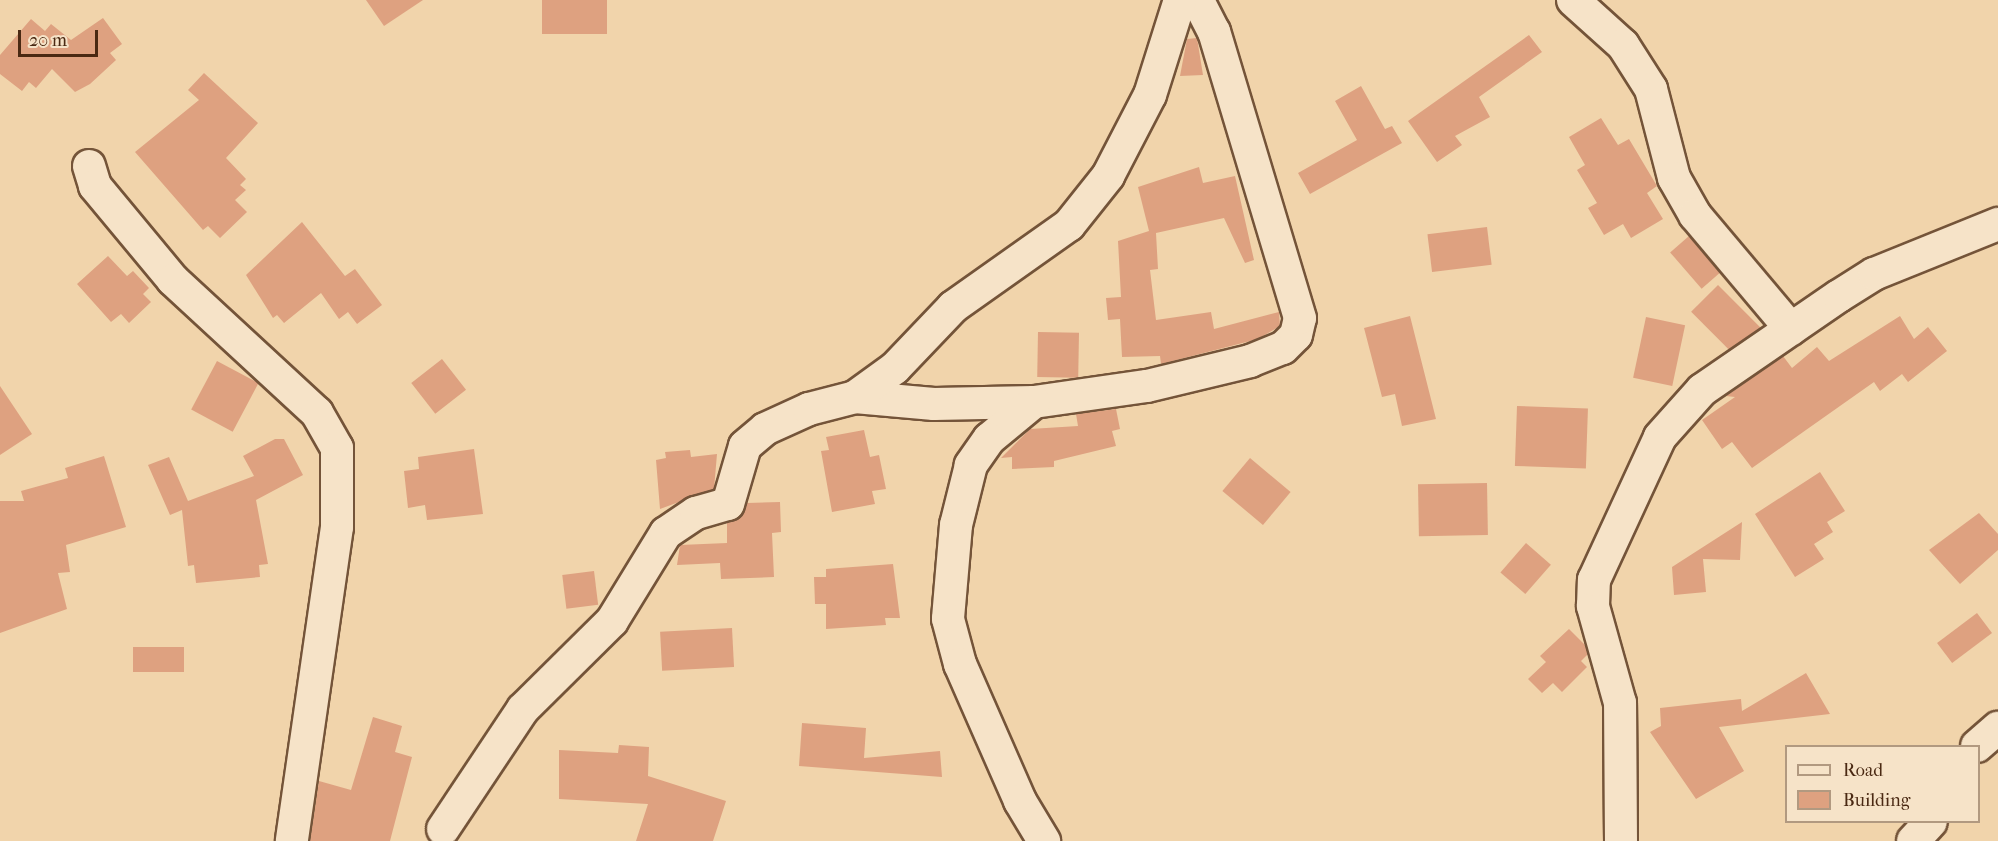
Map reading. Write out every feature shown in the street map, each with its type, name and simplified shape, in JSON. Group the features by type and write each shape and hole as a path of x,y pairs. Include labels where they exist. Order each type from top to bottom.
{"street":[{"path":"855,397 895,368 953,307 1069,225 1108,176 1150,95 1180,0"},
{"path":"443,829 523,709 612,621 666,533 696,513 728,504 745,446 765,429 809,409 855,397 934,404 1034,402 1147,386 1250,361 1283,348 1296,334 1300,318 1214,32 1198,0"},
{"path":"1573,0 1623,45 1651,89 1674,178 1695,215 1791,329"},
{"path":"89,166 95,186 173,280 317,413 337,448 337,527 292,841"},
{"path":"1621,841 1620,703 1593,606 1594,580 1660,437 1702,390 1874,274 1998,224"},
{"path":"1034,402 989,439 971,465 957,525 948,619 960,664 1020,801 1044,841"},
{"path":"1979,745 1998,728"},
{"path":"1913,841 1930,823"}],"building":[{"path":"366,0 423,0 384,26"},
{"path":"542,0 607,0 607,34 542,34"},
{"path":"103,18 122,44 110,53 116,60 90,84 75,92 52,69 36,88 29,82 22,91 0,74 0,55 31,19 45,31 51,24 71,40"},
{"path":"1529,35 1542,52 1479,97 1490,117 1455,136 1462,145 1437,162 1408,121"},
{"path":"1197,38 1203,75 1180,76 1187,39"},
{"path":"204,73 258,123 226,158 246,179 240,185 246,190 235,200 247,212 220,238 208,226 203,230 135,152 199,100 188,90"},
{"path":"1361,86 1385,129 1392,126 1402,143 1310,194 1298,173 1357,140 1335,101"},
{"path":"1601,118 1618,145 1629,139 1657,186 1647,193 1663,219 1631,238 1623,224 1604,235 1588,208 1597,203 1577,170 1585,165 1569,137"},
{"path":"1199,167 1203,183 1235,176 1254,260 1245,263 1224,218 1156,233 1158,269 1150,270 1156,320 1211,312 1214,329 1279,312 1280,326 1258,339 1161,364 1160,356 1122,357 1120,319 1108,320 1106,298 1121,297 1118,241 1149,231 1138,187"},
{"path":"302,222 345,276 355,269 382,305 357,324 348,312 339,319 321,293 284,323 277,315 273,318 246,275"},
{"path":"1487,227 1492,265 1432,272 1427,234"},
{"path":"1689,236 1720,272 1702,289 1670,252"},
{"path":"108,256 127,276 133,271 149,288 143,294 151,302 129,323 121,314 111,322 77,284"},
{"path":"1718,285 1761,328 1734,355 1691,312"},
{"path":"1410,316 1436,419 1402,426 1395,394 1382,397 1364,328"},
{"path":"1900,316 1914,339 1928,327 1947,351 1908,382 1902,374 1880,391 1874,382 1752,468 1732,442 1722,449 1702,420 1735,397 1726,396 1783,356 1792,368 1817,347 1829,361"},
{"path":"1646,317 1685,325 1672,386 1633,378"},
{"path":"1038,332 1079,333 1078,378 1037,377"},
{"path":"442,359 466,390 435,414 411,383"},
{"path":"217,361 258,383 233,432 191,410"},
{"path":"0,386 32,434 0,455"},
{"path":"1517,406 1588,408 1586,468 1515,466"},
{"path":"1116,409 1120,429 1112,431 1116,446 1054,461 1054,467 1012,469 1012,457 1001,458 1030,429 1078,426 1076,414"},
{"path":"864,430 870,457 879,455 886,489 872,491 875,504 832,512 821,451 829,450 826,437"},
{"path":"275,439 284,439 303,475 256,500 268,564 259,565 260,577 196,583 194,565 188,566 182,510 170,515 148,465 169,457 188,501 254,476 243,456"},
{"path":"474,449 483,514 427,520 425,505 408,508 404,471 419,469 418,457"},
{"path":"690,450 691,457 717,454 714,489 660,509 656,460 666,458 665,452"},
{"path":"104,456 126,527 66,545 70,572 58,573 67,609 0,633 0,501 24,501 21,491 68,478 65,468"},
{"path":"1250,458 1291,492 1263,525 1222,491"},
{"path":"1820,472 1845,511 1827,522 1833,532 1814,544 1824,559 1795,577 1755,514"},
{"path":"1487,483 1488,535 1419,536 1418,484"},
{"path":"780,502 781,532 772,533 774,577 721,579 720,563 677,565 680,545 727,543 727,523 741,516 747,503"},
{"path":"1979,513 1998,534 1998,550 1960,584 1929,550"},
{"path":"1742,522 1740,560 1703,559 1706,592 1674,595 1672,567"},
{"path":"1526,543 1551,565 1525,594 1500,572"},
{"path":"893,564 900,618 885,618 886,625 826,629 826,604 815,604 814,577 826,577 826,569"},
{"path":"594,571 598,605 566,609 562,575"},
{"path":"1977,613 1992,633 1952,663 1937,643"},
{"path":"732,628 734,667 662,671 660,632"},
{"path":"1569,629 1585,645 1588,654 1581,661 1587,667 1562,692 1553,683 1542,693 1528,679 1546,662 1540,656"},
{"path":"133,647 184,647 184,672 133,672"},
{"path":"1806,673 1830,714 1719,727 1744,771 1696,799 1650,732 1661,726 1660,708 1741,699 1742,711"},
{"path":"373,717 402,726 395,752 412,757 390,841 310,841 319,781 351,790"},
{"path":"802,723 866,728 864,758 940,751 942,777 799,766"},
{"path":"619,745 649,747 648,776 726,801 713,841 636,841 648,804 559,799 559,750 618,753"}]}
